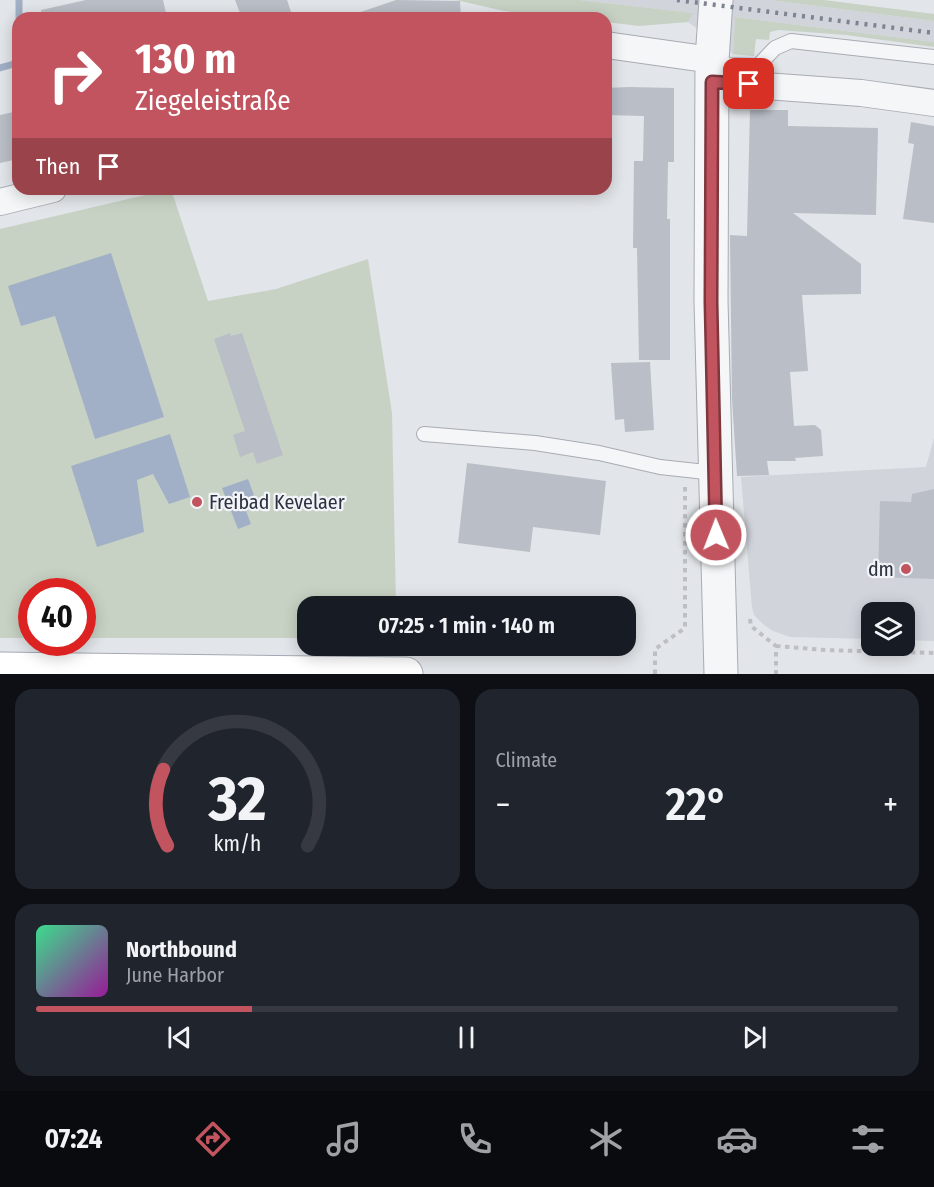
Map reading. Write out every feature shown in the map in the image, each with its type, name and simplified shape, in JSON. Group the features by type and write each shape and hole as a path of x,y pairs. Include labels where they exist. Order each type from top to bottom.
{"main road":[{"path":"0,669 406,674"}],"street":[{"path":"716,0 712,71 711,302 721,674"},
{"path":"612,46 712,71 934,103"},
{"path":"0,202 29,195"}],"lane":[{"path":"712,71 728,65 758,66 775,48 791,41 934,57"},
{"path":"424,434 535,443 599,453 660,467 715,473"}],"path":[{"path":"776,646 825,650 934,653"}],"shaded area":[{"path":"580,0 769,0 934,21 934,42 735,17 733,54 688,22 692,13"},
{"path":"934,438 934,641 915,640 915,602 861,602 861,639 790,637 773,631 754,615 741,477 926,467"}],"green space":[{"path":"456,0 580,0 693,13 688,22 639,26 612,23 612,12 504,11"},
{"path":"769,0 824,0 934,14 934,21"},
{"path":"735,17 934,42 934,47 846,35 779,30 770,32 769,40 756,39 754,56 733,54"},
{"name":"Freibad Kevelaer","path":"145,195 173,195 208,301 276,289 368,259 392,413 396,596 297,596 297,638 96,638 96,578 18,578 18,638 0,638 0,229"}],"water":[{"path":"111,253 164,417 95,439 55,316 21,326 8,286"},
{"path":"170,434 190,497 169,504 153,474 137,480 144,532 97,547 71,466"},
{"path":"248,479 258,506 246,511 251,524 238,529 222,488"}],"building":[{"path":"86,0 163,0 166,12 41,12 41,10"},
{"path":"235,0 287,0 291,12 240,12"},
{"path":"396,0 460,1 461,12 361,12"},
{"path":"612,88 674,88 674,162 668,162 667,219 670,219 670,360 639,360 637,248 633,248 634,161 643,161 644,116 612,115"},
{"path":"750,110 788,110 788,126 878,128 876,215 793,213 861,264 861,294 802,295 808,371 790,372 794,426 815,425 821,430 823,456 795,458 796,461 767,461 769,475 737,476 732,399 730,235 747,236"},
{"path":"12,112 12,160 0,163 0,115"},
{"path":"911,122 934,126 934,223 903,219 914,144 908,143"},
{"path":"230,333 231,336 242,333 283,455 257,464 253,452 240,457 233,435 245,431 214,339"},
{"path":"650,362 654,430 625,432 624,419 615,420 611,363"},
{"path":"467,463 606,481 600,535 533,527 530,552 458,543"},
{"path":"934,489 934,579 878,577 880,501 911,502 912,494"}],"waterway":[{"path":"19,0 19,12"},
{"path":"0,68 12,65"}],"railway":[{"path":"677,0 934,33"}],"place":[{"name":"Freibad Kevelaer","path":"197,502"},
{"name":"dm","path":"906,569"}],"route":[{"path":"716,535 715,387 711,302 712,82 749,84"}]}
